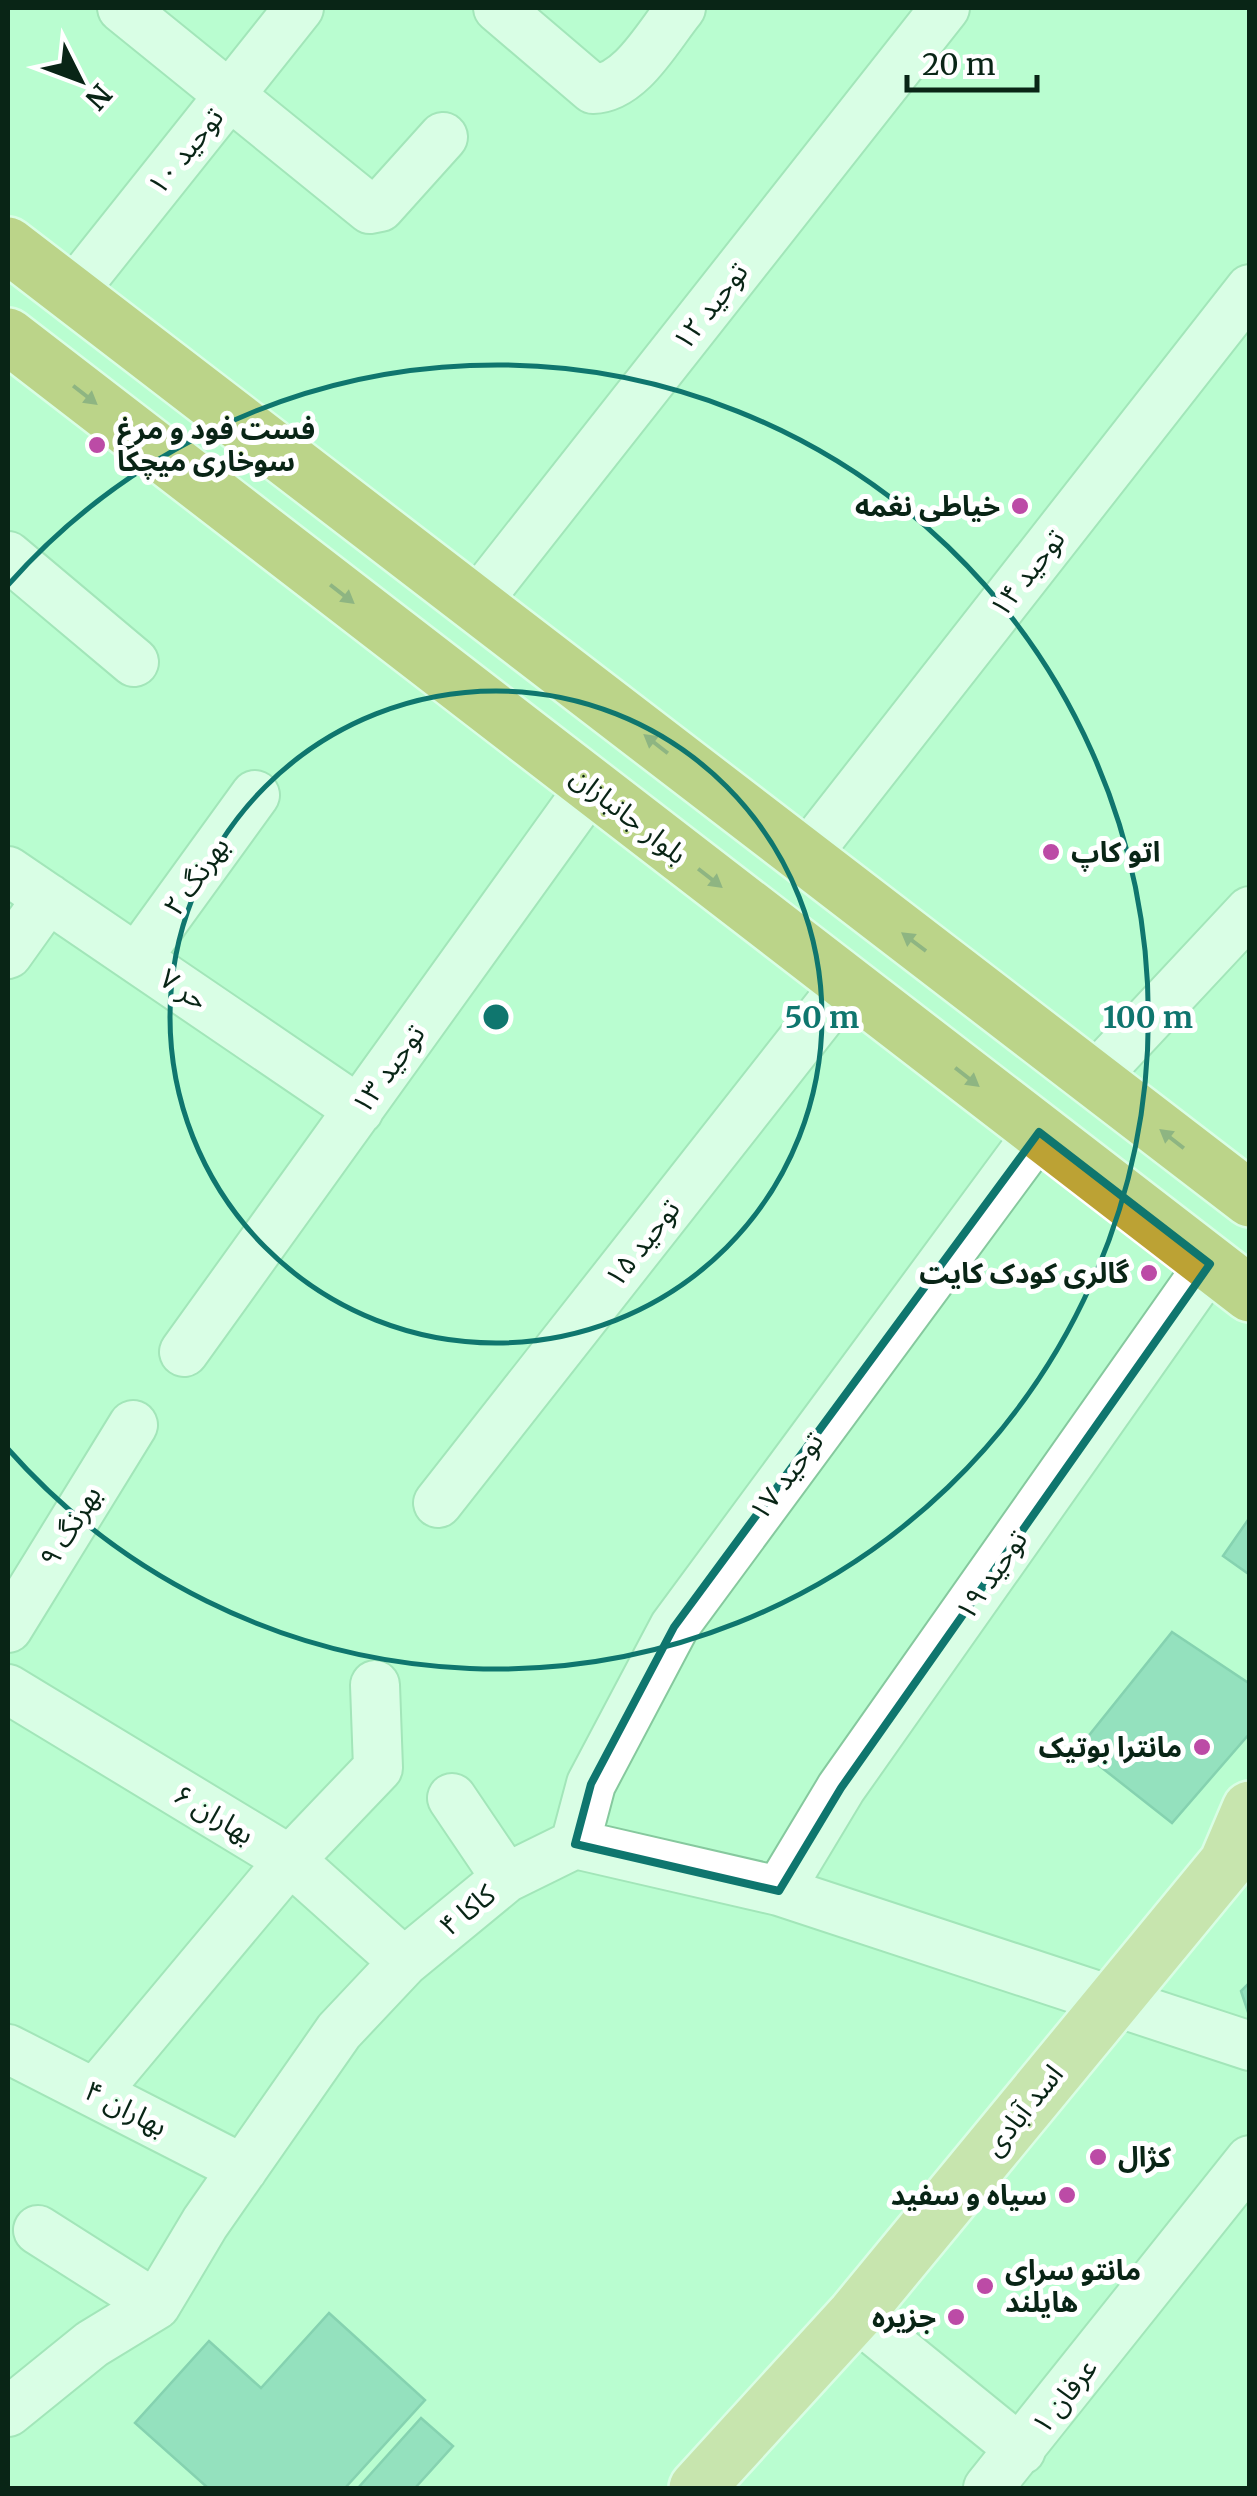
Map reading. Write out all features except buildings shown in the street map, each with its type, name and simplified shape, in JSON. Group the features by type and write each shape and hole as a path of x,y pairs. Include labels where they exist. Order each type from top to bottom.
{"highway":[{"path":"8,246 1250,1199"},
{"name":"بلوار جانبازان","path":"15,357 592,786 1230,1279"}],"main road":[{"name":"اسد آبادی","path":"697,2488 855,2315 1114,1999 1238,1860 1250,1810"}],"street":[{"path":"122,8 370,209 380,208 443,137"},
{"name":"توحید ۱۰","path":"71,294 299,8"},
{"path":"498,8 593,89 611,88 623,79 681,8"},
{"name":"توحید ۱۲","path":"475,604 945,8"},
{"name":"توحید ۱۴","path":"804,858 1250,288"},
{"path":"8,556 134,662"},
{"name":"توحید ۱۳","path":"184,1352 592,786"},
{"name":"بهرنگ ۲","path":"137,958 254,795"},
{"name":"حر ۷","path":"8,870 359,1110"},
{"path":"8,954 48,898"},
{"path":"1094,1078 1250,911"},
{"name":"توحید ۱۵","path":"438,1504 846,984"},
{"name":"توحید ۱۷","path":"576,1844 591,1784 674,1627 1040,1132"},
{"name":"توحید ۱۹","path":"779,1891 841,1788 1230,1279"},
{"name":"بهرنگ ۹","path":"8,1628 133,1425"},
{"path":"96,2092 290,1860 378,1768 375,1685"},
{"name":"بهاران ۶","path":"8,1689 290,1860 404,1962"},
{"path":"452,1798 506,1878"},
{"path":"576,1844 779,1891 1250,2046"},
{"name":"کاکا ۴","path":"8,2412 92,2344 156,2305 243,2168 339,2032 404,1962 506,1878 576,1844"},
{"name":"بهاران ۴","path":"8,2049 243,2168"},
{"name":"عرفان ۱","path":"988,2488 1250,2160"},
{"path":"38,2230 156,2305"},
{"path":"855,2315 1022,2450"}],"highlighted area":[{"path":"1039,1132 1210,1264 841,1788 779,1891 575,1844 591,1784 674,1627"}],"place":[{"name":"فست فود و مرغ سوخاری میچکا","path":"97,445"},
{"name":"خیاطی نغمه","path":"1020,506"},
{"name":"اتو کاپ","path":"1051,852"},
{"name":"گالری کودک کایت","path":"1149,1273"},
{"name":"مانترا بوتیک","path":"1202,1747"},
{"name":"کژال","path":"1098,2157"},
{"name":"سیاه و سفید","path":"1067,2195"},
{"name":"مانتو سرای هایلند","path":"985,2286"},
{"name":"جزیره","path":"956,2317"}]}
